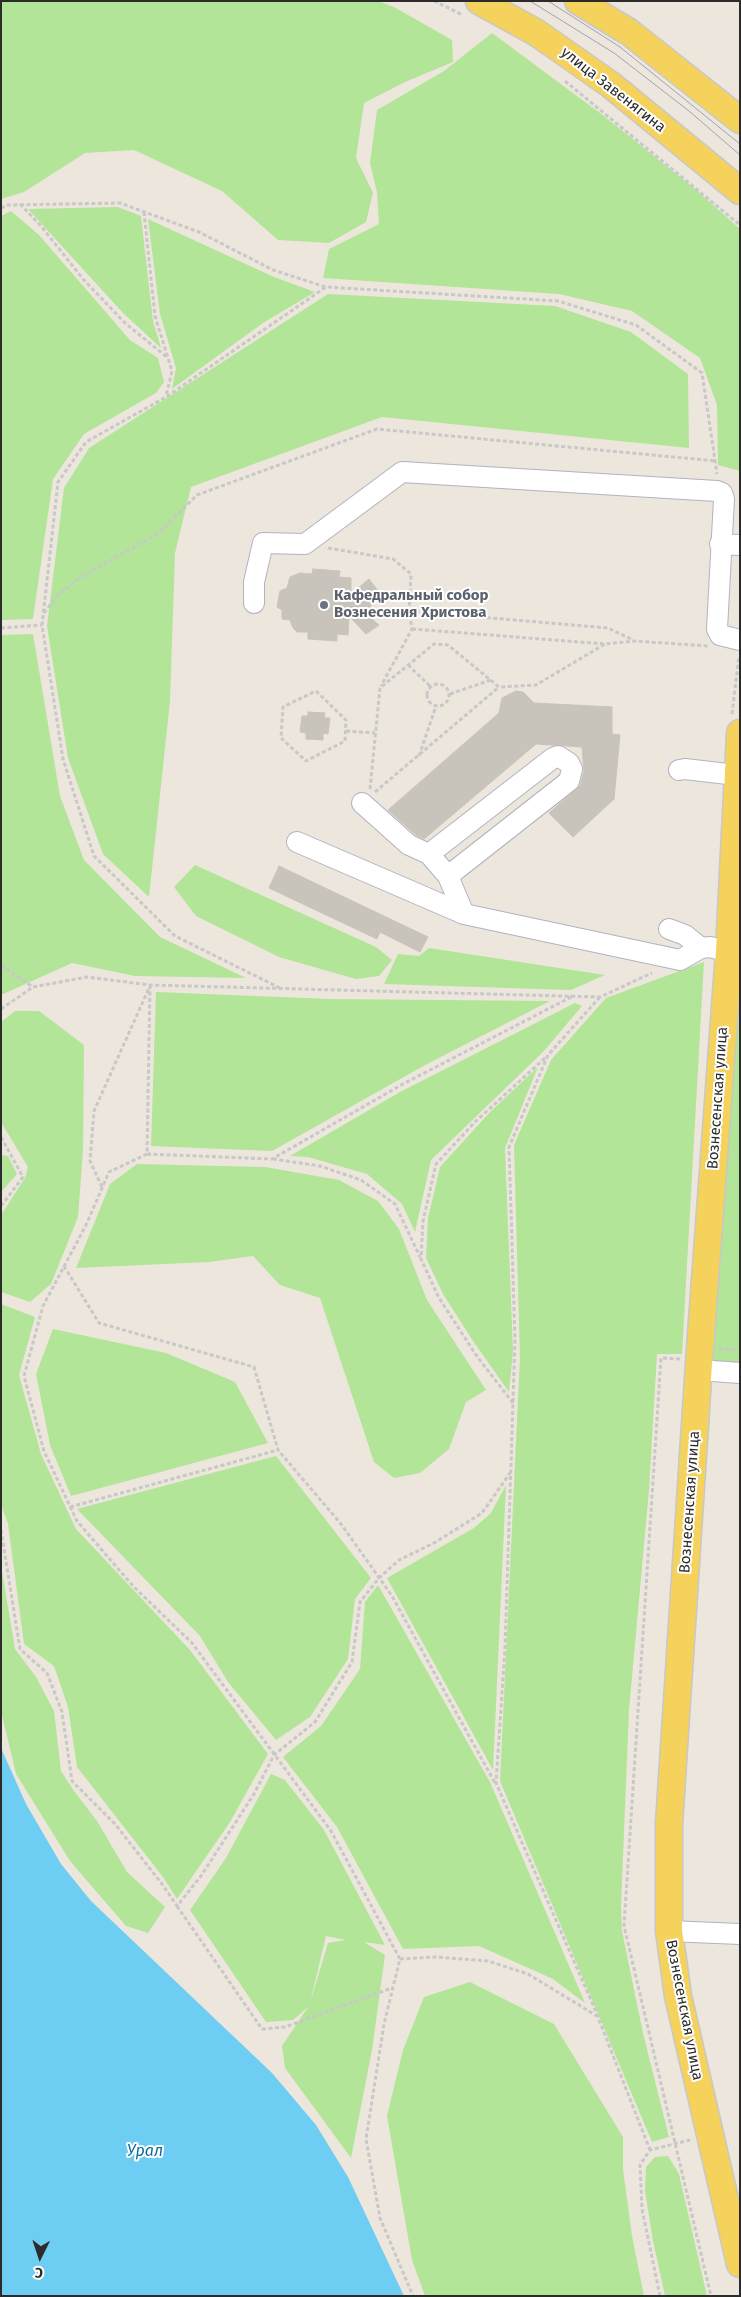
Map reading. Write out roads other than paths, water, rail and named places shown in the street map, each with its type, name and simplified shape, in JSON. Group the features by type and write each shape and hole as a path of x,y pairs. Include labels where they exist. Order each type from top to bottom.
{"main road":[{"path":"578,1 629,32 740,120"},
{"name":"улица Завенягина","path":"472,9 537,33 611,85 740,191"},
{"name":"Вознесенская улица","path":"740,733 737,786 737,844 669,1824 669,1930 678,1996 710,2134 732,2197 740,2264"}],"lane":[{"path":"254,602 254,582 262,545 266,542 305,544 404,472 717,491 722,493 724,499 720,544 717,631 723,636 740,640"},
{"path":"720,544 740,545"},
{"path":"430,854 553,758 558,756 569,763 572,770 569,780 448,876"},
{"path":"679,770 685,769 737,786"},
{"path":"362,803 409,846 430,854 448,876 464,914"},
{"path":"297,842 464,914 680,960 702,948 710,947 729,952"},
{"path":"670,929 685,935 702,948"},
{"path":"699,1370 740,1373"},
{"path":"669,1930 740,1934"}],"water":[{"name":"Урал","path":"1,1748 26,1804 61,1864 91,1901 272,2073 316,2125 348,2177 404,2296 1,2296"}],"tram line":[{"path":"530,1 614,53 689,111 740,155"},
{"path":"548,1 620,47 740,144"}],"place":[{"name":"Кафедральный собор Вознесения Христова","path":"324,605"}]}
